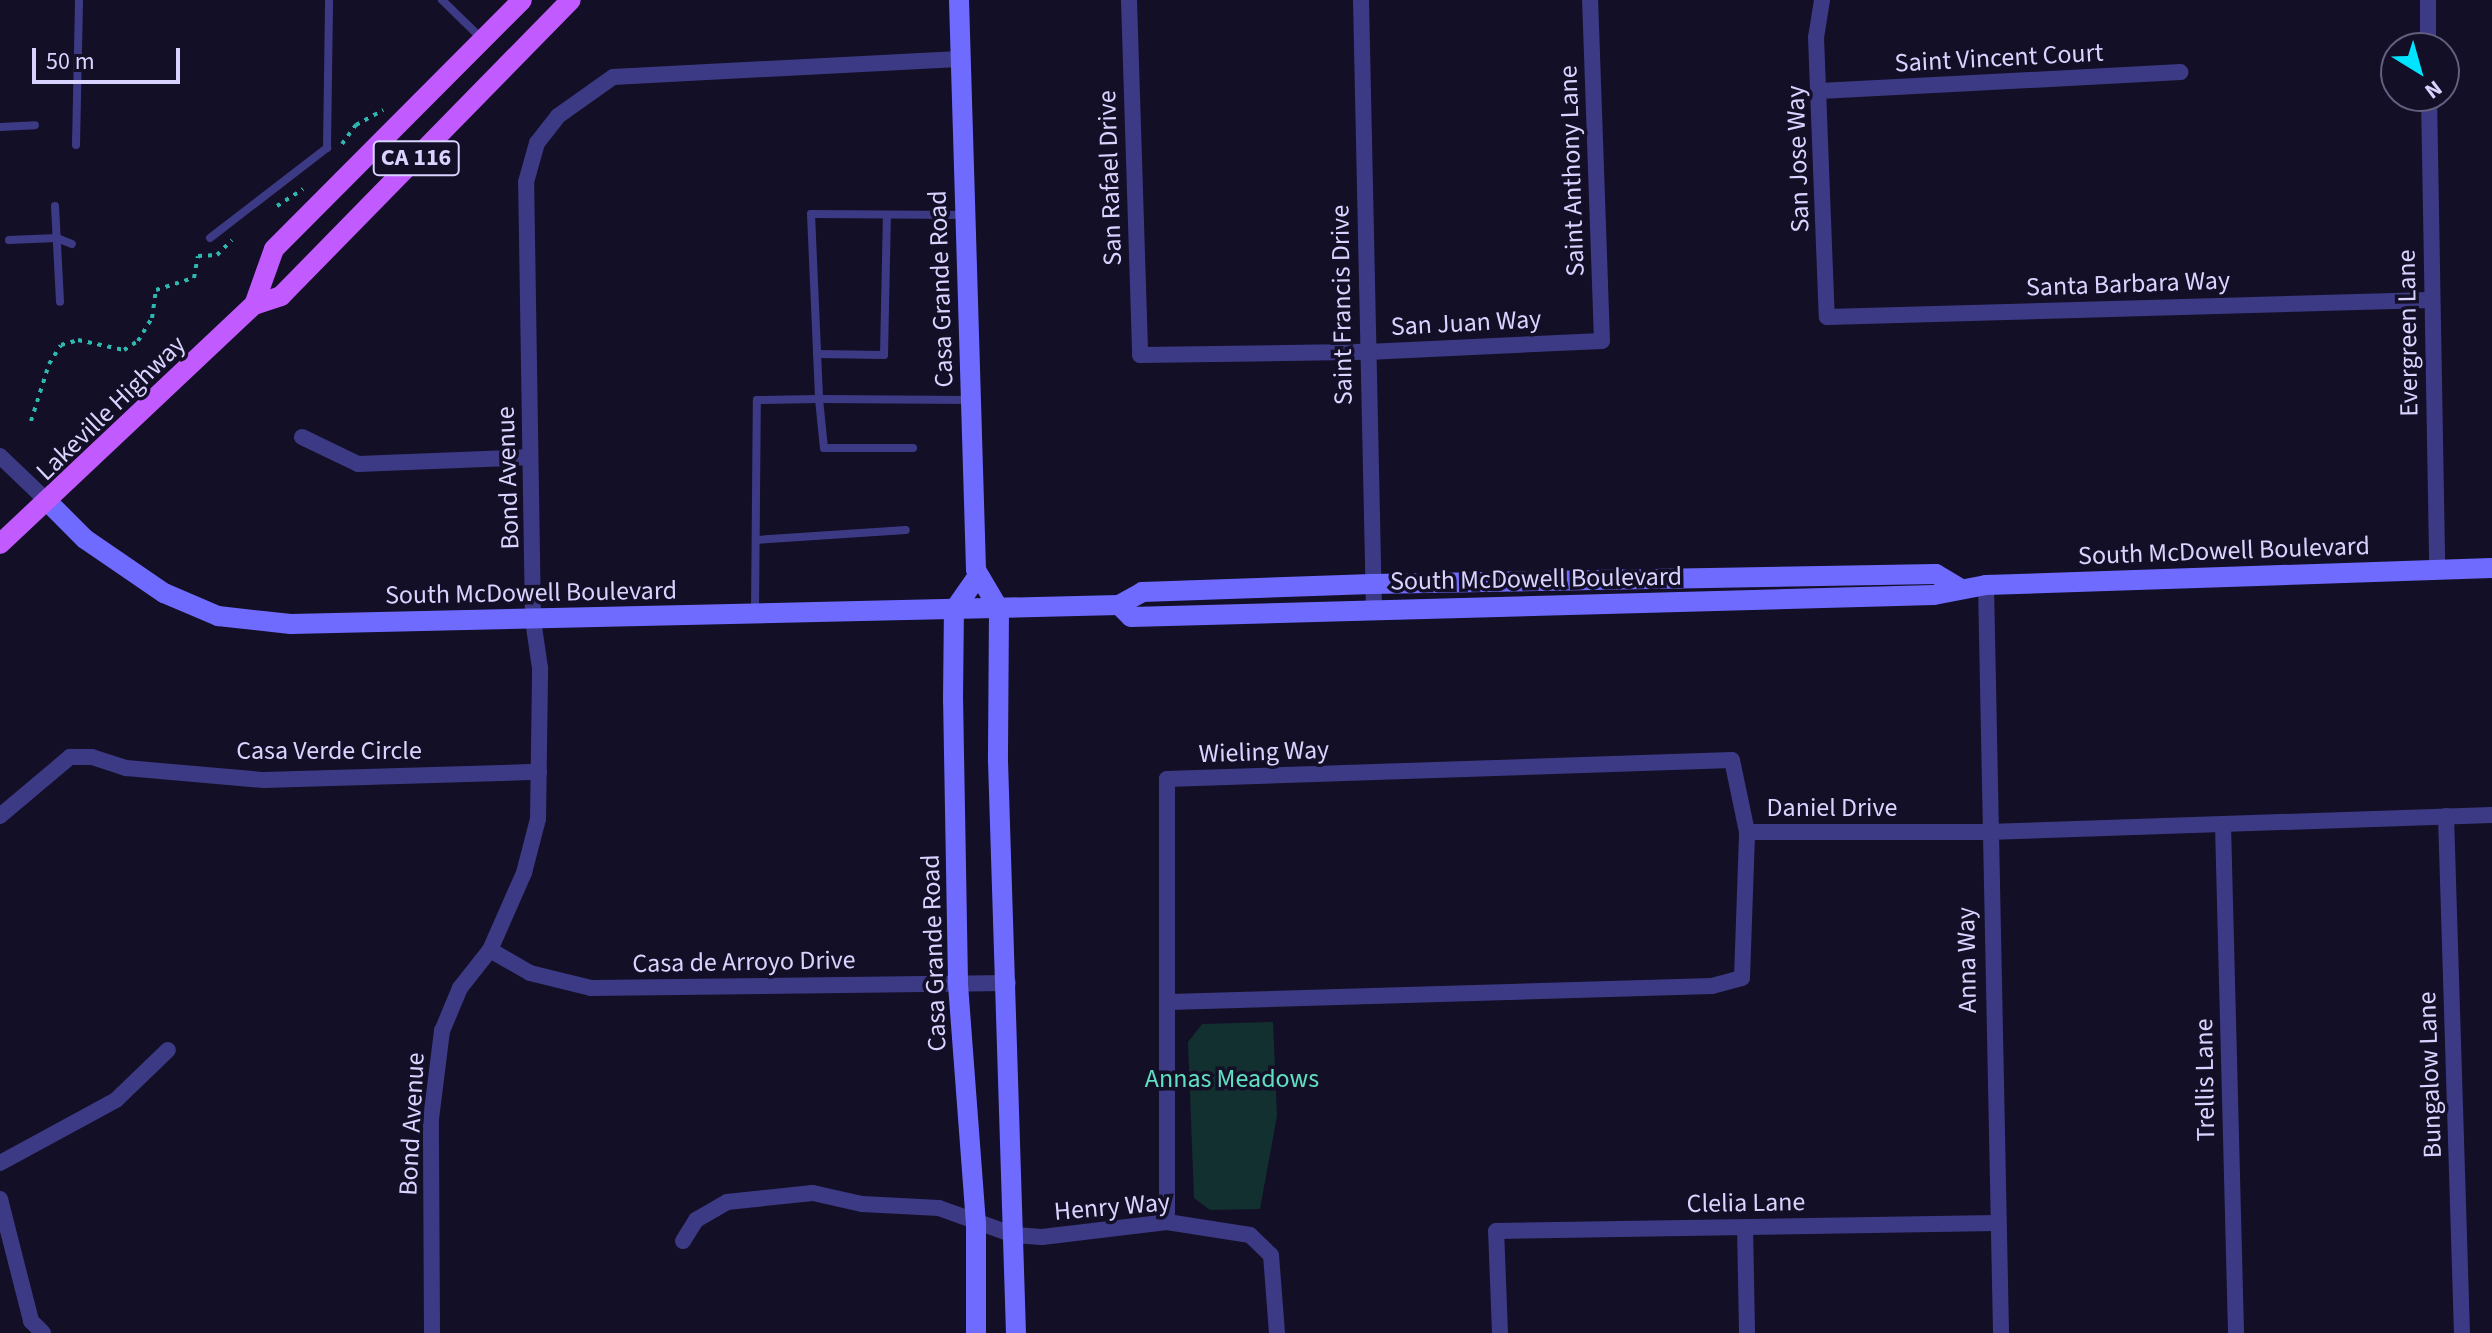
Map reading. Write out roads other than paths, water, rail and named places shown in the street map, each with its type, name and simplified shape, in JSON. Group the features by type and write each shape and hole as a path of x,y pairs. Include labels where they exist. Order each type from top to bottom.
{"main road":[{"name":"Lakeville Highway","path":"254,305 274,249 522,0"},
{"name":"Lakeville Highway","path":"0,544 49,503 254,305 281,296 571,0"},
{"name":"Casa Grande Road","path":"959,0 977,577"},
{"name":"South McDowell Boulevard","path":"49,503 85,539 129,571 218,616 291,624 1119,605 1142,592 1372,584 1936,574 1958,587"},
{"name":"South McDowell Boulevard","path":"1119,605 1131,617 1934,595 1958,587 1986,585 2492,568"},
{"path":"954,610 977,577 999,609 998,761 1008,983 1016,1333"},
{"name":"Casa Grande Road","path":"954,610 958,982 976,1224 976,1333"}],"street":[{"name":"San Rafael Drive","path":"1129,0 1140,355"},
{"name":"Saint Francis Drive","path":"1361,0 1374,609"},
{"name":"Saint Anthony Lane","path":"1590,0 1602,341"},
{"name":"San Jose Way","path":"1822,0 1816,37 1827,317"},
{"path":"2428,0 2428,32"},
{"name":"Bond Avenue","path":"432,1333 431,1119 442,1031 460,988 490,950 524,873 538,819 540,668 533,620 526,182 537,143 558,116 613,77 959,59"},
{"name":"Saint Vincent Court","path":"1820,91 2180,72"},
{"name":"Evergreen Lane","path":"2429,112 2437,570"},
{"name":"Santa Barbara Way","path":"1827,317 2430,300"},
{"name":"San Juan Way","path":"1140,355 1367,352 1602,341"},
{"path":"302,437 358,464 530,457"},
{"name":"South McDowell Boulevard","path":"0,456 49,503"},
{"name":"Anna Way","path":"1986,585 1987,832 2001,1333"},
{"name":"Casa Verde Circle","path":"0,816 70,757 92,757 126,768 264,780 539,772"},
{"name":"Wieling Way","path":"1167,1222 1170,1002 1167,779 1732,760 1747,832"},
{"name":"Daniel Drive","path":"1170,1002 1712,986 1742,978 1747,832 1987,832 2492,815"},
{"name":"Bungalow Lane","path":"2446,816 2462,1333"},
{"name":"Trellis Lane","path":"2223,825 2236,1333"},
{"name":"Casa de Arroyo Drive","path":"490,950 530,973 591,988 1008,983"},
{"path":"0,1163 116,1100 168,1050"},
{"name":"Henry Way","path":"683,1241 696,1220 727,1202 813,1193 862,1204 939,1208 976,1224 1014,1235 1042,1237 1167,1222 1250,1235 1271,1255 1277,1333"},
{"path":"0,1199 31,1321 43,1333"},
{"name":"Clelia Lane","path":"1500,1333 1496,1231 1997,1223"},
{"path":"1745,1227 1747,1333"},
{"path":"424,1333 432,1333"}],"lane":[{"path":"76,145 79,0"},
{"path":"210,238 327,148 329,0"},
{"path":"442,0 482,38"},
{"path":"0,127 35,125"},
{"path":"55,206 60,302"},
{"path":"913,448 824,448 811,214 964,215"},
{"path":"817,354 884,355 887,215"},
{"path":"9,240 57,238 72,244"},
{"path":"755,613 757,400 970,400"},
{"path":"756,540 906,530"}],"park label":[{"name":"Annas Meadows","path":"1232,1079"}]}
